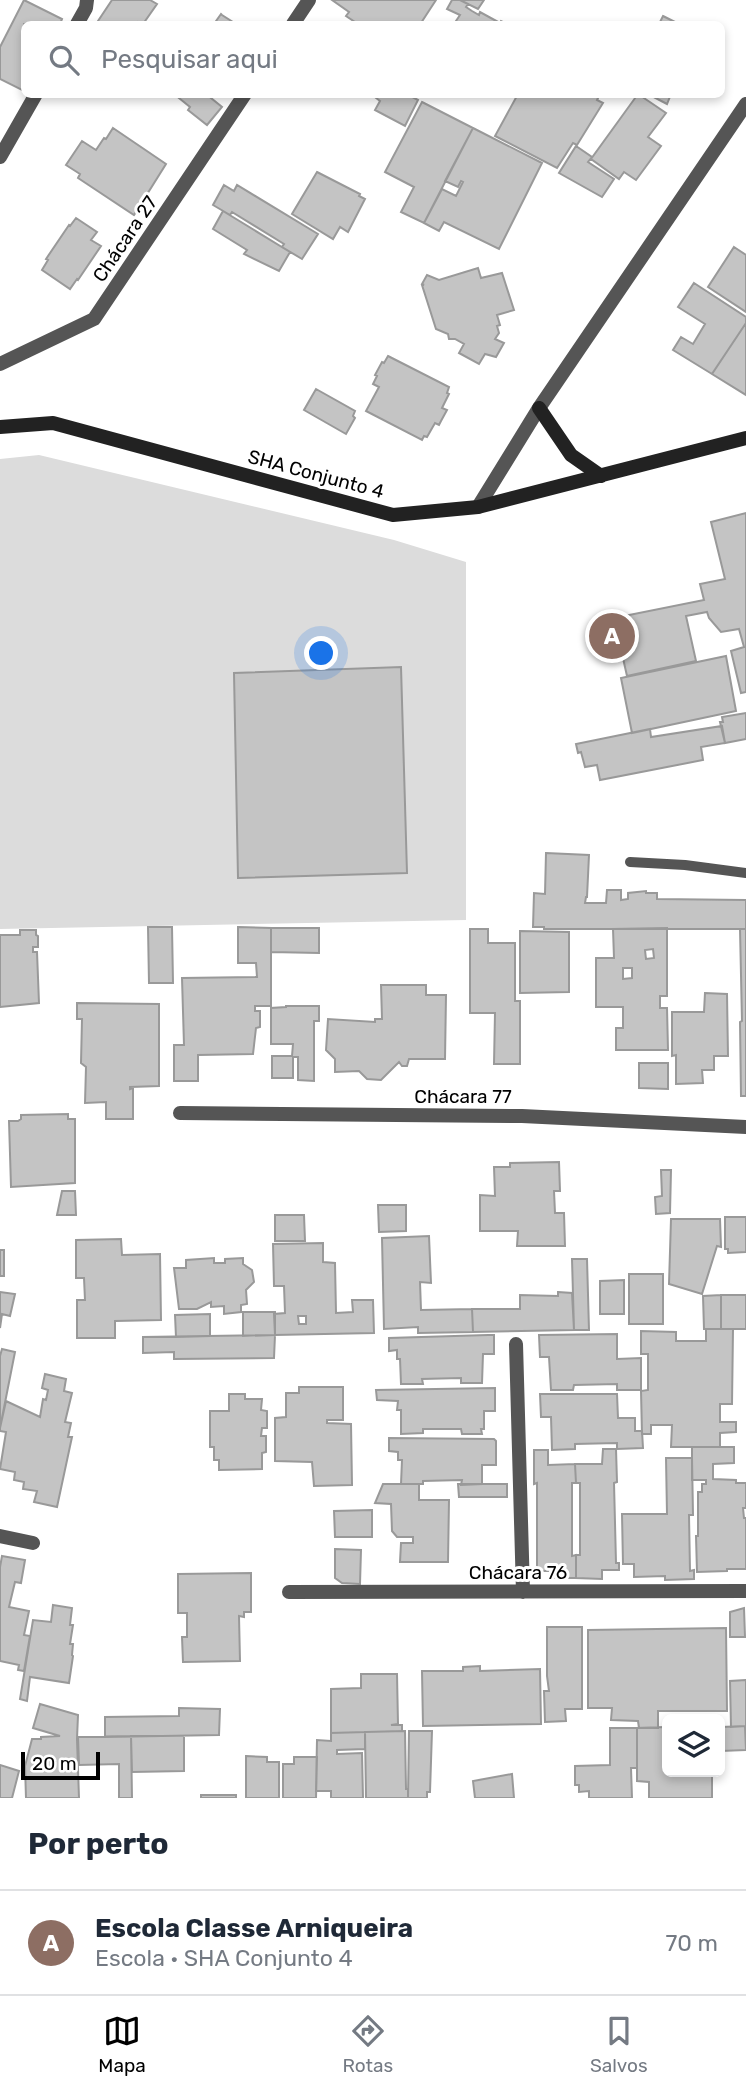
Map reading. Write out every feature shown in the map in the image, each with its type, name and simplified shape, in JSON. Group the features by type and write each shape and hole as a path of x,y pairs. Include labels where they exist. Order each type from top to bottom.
{"street":[{"path":"78,21 88,0"},
{"path":"295,21 309,0"},
{"path":"0,157 34,98"},
{"name":"Chácara 27","path":"0,364 93,320 243,98"},
{"path":"478,507 539,408 746,104"},
{"path":"539,408 571,455 601,475"},
{"name":"SHA Conjunto 4","path":"0,427 53,423 393,514 478,507 746,438"},
{"name":"Chácara 77","path":"180,1113 522,1115 746,1127"},
{"path":"516,1344 523,1592"},
{"path":"0,1536 33,1543"},
{"name":"Chácara 76","path":"289,1592 746,1591"}],"lane":[{"path":"630,862 685,865 746,873"}],"shaded area":[{"path":"39,455 394,540 466,562 466,920 0,929 0,459"}],"building":[{"path":"24,0 62,19 21,21 21,90 0,79 0,47"},
{"path":"112,0 150,0 157,4 145,21 98,21"},
{"path":"332,0 436,0 422,21 354,21 346,16 349,12"},
{"path":"452,0 460,0 479,15 480,12 496,21 456,21 460,15 447,9"},
{"path":"460,0 484,0 478,9"},
{"path":"221,14 231,21 216,21"},
{"path":"663,16 673,21 660,21"},
{"path":"179,98 211,98 222,107 207,125 188,110 190,107"},
{"path":"376,98 418,100 405,126 375,110 380,101"},
{"path":"516,98 598,98 597,100 603,103 577,145 573,143 557,168 495,136"},
{"path":"635,98 644,98 666,113 648,137 661,146 636,180 624,172 619,179 591,159"},
{"path":"656,98 669,98 667,104"},
{"path":"422,102 473,128 424,223 401,212 414,187 385,172"},
{"path":"113,128 166,164 134,215 78,178 80,174 66,165 82,141 96,150"},
{"path":"473,128 542,163 499,249 444,222 439,231 424,223 442,189 456,196 463,182 461,181 458,187 445,181"},
{"path":"576,146 592,157 588,162 614,179 602,197 559,173"},
{"path":"317,172 365,199 348,232 340,227 333,239 292,214"},
{"path":"224,185 234,191 237,185 318,234 302,259 282,247 284,244 232,212 230,215 213,205"},
{"path":"223,211 290,252 279,271 244,254 247,250 213,229"},
{"path":"76,218 97,232 91,240 101,246 70,289 42,270 48,260 46,259"},
{"path":"734,247 746,255 746,312 708,287"},
{"path":"478,268 481,278 502,273 514,310 497,315 500,325 497,326 499,333 495,339 504,343 496,357 485,354 479,364 459,353 464,344 449,339 448,334 436,329 422,285 427,275 439,280"},
{"path":"694,283 746,317 746,323 712,374 673,350 681,337 693,344 705,324 678,307"},
{"path":"746,323 746,395 712,374"},
{"path":"388,356 449,387 449,394 442,408 447,410 439,425 435,423 427,437 424,436 422,440 366,411 379,387 373,384 377,376 375,375"},
{"path":"316,389 355,411 355,418 346,434 304,410"},
{"path":"746,513 746,692 741,693 731,651 744,647 739,629 721,632 707,612 686,616 696,661 627,676 614,618 704,600 700,584 725,579 711,522"},
{"path":"726,656 736,711 632,733 621,678"},
{"path":"401,667 407,873 238,878 234,673"},
{"path":"746,713 746,739 725,743 720,722 723,722 722,717"},
{"path":"722,726 725,743 701,747 703,760 600,780 597,765 585,767 576,744 650,729 651,737"},
{"path":"546,853 589,855 585,903 606,903 607,890 621,890 621,900 628,899 628,893 646,891 657,893 657,899 746,900 746,929 533,927 534,893 545,894"},
{"path":"148,927 172,927 173,983 149,983"},
{"path":"238,927 271,928 271,1006 255,1006 255,1011 260,1011 260,1027 256,1028 253,1054 198,1055 198,1081 174,1081 174,1045 184,1045 182,978 257,977 256,963 238,963"},
{"path":"271,928 319,928 319,953 271,952"},
{"path":"667,928 667,996 660,996 660,1008 667,1008 668,1050 616,1050 616,1028 623,1028 623,1007 596,1007 596,958 614,958 613,929","holes":["653,949 654,958 646,959 645,950","623,968 632,968 632,978 623,979"]},
{"path":"470,929 488,929 488,943 515,943 515,1001 520,1001 520,1064 494,1064 495,1013 470,1013"},
{"path":"740,929 746,929 746,1096 741,1096"},
{"path":"20,930 36,930 38,936 38,947 33,947 33,952 37,952 39,1003 0,1007 0,935 20,935"},
{"path":"520,931 569,932 569,992 520,993"},
{"path":"381,985 426,985 426,995 446,995 445,1059 409,1059 407,1066 402,1066 399,1062 381,1080 367,1079 359,1071 335,1072 335,1059 326,1050 328,1019 375,1022 375,1019 382,1019"},
{"path":"705,993 727,994 728,1056 714,1056 714,1070 702,1070 703,1083 676,1084 676,1055 672,1056 672,1012 704,1012"},
{"path":"77,1003 159,1004 159,1086 130,1087 133,1088 133,1119 106,1119 106,1102 85,1103 86,1067 81,1063 82,1019 77,1019"},
{"path":"319,1006 319,1021 314,1021 314,1081 298,1080 298,1057 293,1057 293,1078 272,1078 272,1056 292,1056 293,1044 271,1044 271,1008"},
{"path":"639,1063 668,1063 668,1089 639,1088"},
{"path":"68,1114 68,1119 75,1119 75,1183 11,1187 9,1121 18,1121 21,1115"},
{"path":"559,1162 560,1191 554,1191 555,1213 564,1213 565,1246 517,1246 518,1231 480,1231 480,1195 495,1196 494,1167 510,1167 510,1163"},
{"path":"661,1170 671,1170 670,1213 656,1214 655,1197 662,1196"},
{"path":"62,1191 75,1191 76,1215 57,1215"},
{"path":"378,1205 406,1205 406,1231 379,1232"},
{"path":"275,1215 304,1215 305,1241 275,1241"},
{"path":"725,1217 746,1217 746,1252 728,1253 728,1249 725,1249"},
{"path":"671,1219 720,1219 721,1247 717,1246 702,1294 669,1284"},
{"path":"429,1236 431,1283 420,1282 421,1310 472,1309 473,1332 418,1333 418,1327 384,1329 382,1238"},
{"path":"121,1239 122,1255 160,1254 161,1320 115,1321 115,1338 77,1338 77,1300 85,1300 84,1278 76,1278 76,1240"},
{"path":"323,1243 323,1262 335,1263 336,1313 353,1312 352,1300 373,1300 374,1333 275,1335 274,1314 285,1313 284,1286 274,1286 273,1244","holes":["298,1316 306,1316 306,1324 299,1324"]},
{"path":"0,1250 4,1250 4,1276 0,1276"},
{"path":"214,1258 214,1263 225,1263 225,1259 243,1258 243,1264 252,1270 254,1282 246,1290 247,1304 241,1305 241,1312 224,1314 224,1306 211,1307 211,1302 197,1309 179,1309 174,1268 186,1268 186,1260"},
{"path":"572,1259 587,1259 589,1330 574,1330"},
{"path":"629,1274 663,1274 663,1324 629,1324"},
{"path":"624,1280 624,1314 600,1314 600,1281"},
{"path":"0,1292 15,1294 10,1316 2,1314 0,1328"},
{"path":"558,1292 572,1293 574,1330 473,1332 472,1309 520,1309 520,1295 558,1296"},
{"path":"721,1295 721,1329 704,1329 703,1296"},
{"path":"721,1295 746,1295 746,1329 721,1329"},
{"path":"243,1312 275,1312 275,1335 243,1336"},
{"path":"210,1314 210,1336 176,1337 175,1315"},
{"path":"706,1329 733,1329 732,1404 720,1404 720,1422 736,1422 736,1432 720,1433 720,1447 671,1447 672,1425 651,1425 651,1434 642,1434 641,1391 648,1390 648,1354 641,1354 641,1331 676,1332 676,1341 706,1341"},
{"path":"617,1334 617,1359 641,1358 641,1390 617,1390 617,1384 574,1385 573,1390 551,1390 549,1357 540,1357 539,1335"},
{"path":"275,1335 274,1358 174,1359 174,1352 143,1353 143,1337"},
{"path":"494,1335 494,1354 483,1354 482,1383 461,1383 461,1378 422,1379 423,1384 401,1384 397,1350 389,1351 389,1338"},
{"path":"2,1349 15,1352 0,1428 0,1356"},
{"path":"45,1374 66,1379 64,1391 72,1393 65,1422 71,1423 68,1437 72,1437 57,1507 34,1502 37,1491 23,1489 24,1482 14,1480 15,1472 0,1469 6,1432 0,1431 0,1428 6,1401 40,1417 43,1399 46,1400 48,1390 42,1388"},
{"path":"299,1387 343,1387 343,1420 327,1420 327,1423 351,1424 352,1485 314,1486 312,1462 275,1461 275,1418 286,1417 286,1393 299,1393"},
{"path":"495,1388 495,1411 484,1411 482,1434 462,1434 461,1429 423,1429 423,1433 401,1434 401,1410 397,1410 398,1401 377,1400 376,1390"},
{"path":"229,1394 245,1394 245,1399 262,1399 261,1410 267,1411 267,1428 262,1428 261,1436 266,1436 262,1469 219,1470 219,1460 214,1460 214,1447 210,1447 210,1411 229,1411"},
{"path":"540,1394 617,1394 618,1418 635,1418 635,1431 642,1431 643,1448 617,1449 617,1443 575,1444 575,1449 552,1450 551,1417 541,1417"},
{"path":"389,1438 494,1439 496,1465 482,1465 482,1484 461,1485 462,1480 401,1484 402,1460 398,1460 398,1452 389,1451"},
{"path":"692,1447 734,1447 734,1463 713,1464 713,1479 746,1483 746,1508 743,1508 746,1518 746,1569 697,1572 698,1492 702,1492 702,1484 706,1484 706,1480 692,1480"},
{"path":"603,1449 616,1449 617,1482 614,1483 616,1563 619,1563 619,1570 602,1570 602,1579 576,1578 576,1555 580,1555 580,1483 576,1483 575,1464 602,1464"},
{"path":"534,1450 548,1450 548,1465 575,1464 576,1483 572,1483 572,1556 576,1555 576,1578 552,1578 551,1571 537,1571 537,1483 534,1484"},
{"path":"666,1458 692,1458 693,1515 689,1515 690,1571 694,1570 694,1579 634,1577 634,1564 623,1564 622,1514 667,1514"},
{"path":"383,1484 419,1484 419,1500 449,1500 448,1562 400,1562 401,1543 413,1543 413,1537 397,1537 392,1531 391,1504 375,1503"},
{"path":"458,1484 507,1484 507,1497 459,1497"},
{"path":"372,1510 372,1537 335,1537 334,1511"},
{"path":"335,1549 361,1550 360,1584 342,1583 335,1578"},
{"path":"2,1556 25,1560 21,1583 15,1582 9,1607 29,1611 24,1635 30,1636 24,1671 18,1670 19,1665 0,1661"},
{"path":"251,1573 251,1612 244,1612 244,1617 239,1616 240,1661 183,1662 182,1637 187,1637 187,1613 178,1613 178,1574"},
{"path":"53,1605 72,1608 70,1644 73,1644 73,1656 69,1683 30,1677 27,1701 20,1699 33,1620 51,1622"},
{"path":"744,1608 745,1637 730,1637 730,1612"},
{"path":"547,1627 582,1627 582,1709 565,1709 566,1721 545,1722 544,1691 549,1691"},
{"path":"726,1628 727,1711 658,1711 658,1728 639,1728 638,1721 611,1720 612,1708 588,1708 588,1630"},
{"path":"480,1666 480,1671 540,1669 541,1724 423,1726 422,1671 463,1671 463,1667"},
{"path":"361,1674 397,1674 398,1724 391,1725 402,1725 402,1731 331,1733 331,1689 361,1688"},
{"path":"746,1680 746,1726 731,1727 730,1681"},
{"path":"40,1704 78,1715 79,1798 26,1798 25,1766 32,1739 60,1736 33,1728"},
{"path":"179,1708 220,1709 219,1735 105,1737 105,1717 179,1716"},
{"path":"745,1726 746,1750 725,1751 725,1727"},
{"path":"662,1727 662,1777 712,1777 712,1798 649,1798 649,1782 637,1781 637,1728"},
{"path":"610,1728 637,1728 637,1768 631,1768 632,1798 589,1798 589,1791 579,1792 579,1785 575,1785 575,1766 610,1765"},
{"path":"405,1731 408,1798 366,1798 365,1732"},
{"path":"409,1731 432,1731 430,1792 427,1792 427,1798 408,1798"},
{"path":"365,1732 365,1749 337,1750 337,1754 362,1753 363,1798 331,1798 331,1791 316,1791 317,1740 331,1741 331,1733"},
{"path":"131,1736 184,1736 184,1771 132,1772"},
{"path":"131,1736 132,1798 119,1798 119,1764 79,1765 78,1737"},
{"path":"246,1756 267,1757 267,1762 279,1762 279,1798 246,1798"},
{"path":"294,1757 317,1757 316,1798 283,1798 283,1764 294,1764"},
{"path":"0,1765 19,1771 12,1798 0,1798"},
{"path":"512,1774 514,1798 475,1798 473,1781"},
{"path":"201,1795 236,1795 236,1798 201,1798"}],"place":[{"name":"Escola Classe Arniqueira","path":"612,636"}]}
